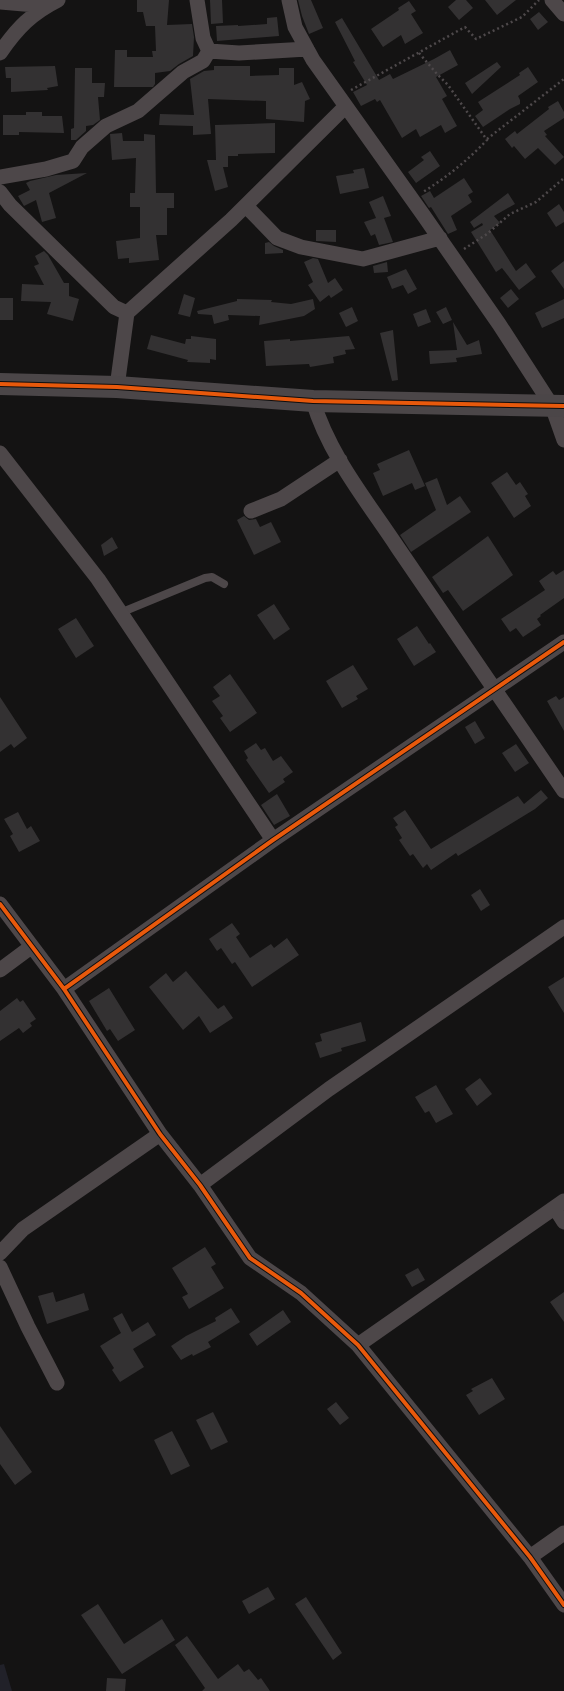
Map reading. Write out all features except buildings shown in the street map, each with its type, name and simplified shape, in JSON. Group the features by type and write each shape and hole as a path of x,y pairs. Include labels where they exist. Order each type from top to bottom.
{"street":[{"path":"197,0 203,38 209,51"},
{"path":"289,0 296,28 307,49 342,102 558,406 564,440"},
{"path":"552,0 564,14"},
{"path":"0,2 53,3"},
{"path":"0,53 10,38 34,13 53,3"},
{"path":"209,51 238,53 307,49"},
{"path":"0,176 46,169 73,161 82,147 106,126 138,111 183,72 203,61 209,51"},
{"path":"117,388 127,313 246,206 342,102"},
{"path":"0,192 10,205 114,307 127,313"},
{"path":"246,206 277,238 300,246 363,259 440,238"},
{"path":"0,384 117,388 313,402 558,406"},
{"path":"313,402 320,424 340,460 493,690 564,791"},
{"path":"0,453 98,579 273,840"},
{"path":"252,511 281,499 340,460"},
{"path":"64,989 273,840 564,642"},
{"path":"0,904 64,989 160,1134 200,1185 250,1258 301,1293 358,1345 530,1557 564,1604"},
{"path":"200,1185 329,1089 564,927"},
{"path":"0,970 31,947"},
{"path":"0,1253 23,1229 160,1134"},
{"path":"358,1345 559,1205 564,1222"},
{"path":"0,1267 28,1327 57,1383"},
{"path":"530,1557 564,1533"}],"lane":[{"path":"120,613 205,578 212,577 224,584"}],"path":[{"path":"342,102 419,53 465,27 476,39 522,17 539,0"},
{"path":"419,53 448,85 487,140"},
{"path":"412,199 439,182 471,157 487,140 564,79"},
{"path":"453,257 486,234 510,214 536,202 564,178"}],"shaded area":[{"path":"4,1664 12,1691 0,1691 0,1665"}],"cycle path":[{"path":"0,384 117,387 313,401 564,406"},
{"path":"64,989 273,840 564,642"},
{"path":"0,904 64,989 160,1134 200,1185 250,1258 301,1293 358,1345 530,1557 564,1605"}]}
